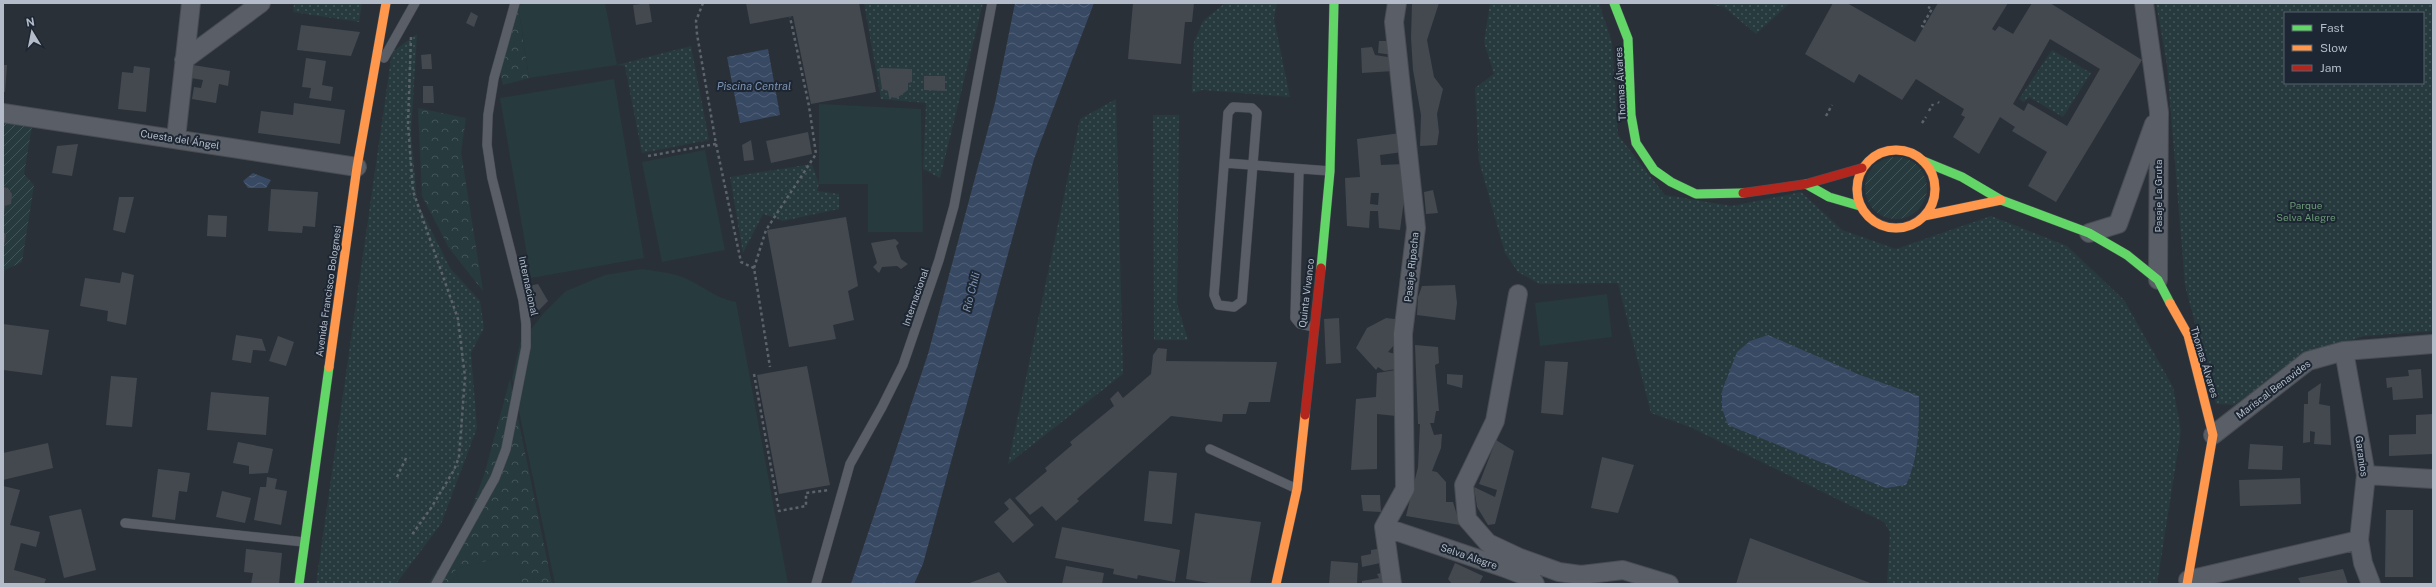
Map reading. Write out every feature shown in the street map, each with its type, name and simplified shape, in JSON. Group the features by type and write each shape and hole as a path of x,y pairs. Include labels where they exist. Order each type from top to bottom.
{"street":[{"path":"176,138 190,3"},
{"path":"184,60 261,3"},
{"name":"Avenida Francisco Bolognesi","path":"299,584 357,167 386,3"},
{"name":"Quinta Vivanco","path":"1276,584 1297,489 1313,327 1318,300 1330,171 1334,3"},
{"name":"Pasaje Ripacha","path":"1384,527 1405,489 1403,334 1416,228 1394,22 1396,3"},
{"name":"Thomas Álvares","path":"1614,3 1628,39 1631,115 1636,143 1654,170 1671,182 1696,194 1754,193 1806,184 1862,168"},
{"name":"Pasaje La Gruta","path":"2144,3 2159,112 2158,280"},
{"name":"Pasaje La Gruta","path":"2089,233 2118,224 2159,112"},
{"name":"Cuesta del Ángel","path":"3,113 176,138 357,167"},
{"path":"1924,216 1931,206 1935,194 1934,182 1930,170 1923,161 1913,154 1901,150 1888,151 1877,155 1862,168 1857,184 1860,206 1866,214 1884,226 1905,227 1924,216 2001,200"},
{"name":"Thomas Álvares","path":"1923,161 1962,177 2001,200 2089,233 2127,254 2158,280 2188,335 2213,434 2187,582"},
{"path":"1806,184 1829,197 1860,206"},
{"path":"1518,294 1495,421 1464,485 1467,519 1488,543 1531,578 1535,584"},
{"name":"Mariscal Benavides","path":"2213,434 2308,361 2344,351 2433,344"},
{"name":"Garanios","path":"2344,351 2366,474 2359,540 2363,563 2371,584"},
{"path":"2366,474 2433,479"},
{"path":"1384,527 1392,584"},
{"name":"Selva Alegre","path":"1384,527 1513,563 1580,575 1623,570 1661,583"},
{"path":"2187,582 2359,540"}],"lane":[{"path":"372,78 415,3"},
{"name":"Internacional","path":"436,584 495,478 506,449 526,347 526,324 522,300 492,178 488,146 488,115 494,78 515,3"},
{"name":"Internacional","path":"816,584 850,464 882,407 903,365 939,260 954,206 992,3"},
{"path":"1233,107 1252,108 1257,113 1254,165 1242,301 1234,307 1218,305 1214,295 1228,113 1233,107"},
{"path":"1225,163 1299,170 1330,171"},
{"path":"1299,170 1295,315 1300,324 1313,327"},
{"path":"1210,449 1297,489"},
{"path":"125,523 305,542"}],"path":[{"path":"703,3 696,27 716,144 741,262 754,268"},
{"path":"1924,27 1922,26 1932,9 1928,7"},
{"path":"770,366 754,268 766,230 816,154 809,106 790,16"},
{"path":"411,536 435,502 459,457 465,377 458,320 412,191 408,124 412,31"},
{"path":"1929,111 1933,104"},
{"path":"1826,116 1832,105"},
{"path":"1922,123 1926,117"},
{"path":"648,156 716,144"},
{"path":"754,374 779,511 806,506 806,493 843,489"},
{"path":"397,477 407,456"}],"green space":[{"path":"294,3 362,3 359,22 293,12"},
{"path":"518,3 528,3 518,5 529,78 503,85 500,73"},
{"path":"528,3 605,3 617,65 529,78 518,5"},
{"path":"864,3 983,3 940,178 923,169 926,103 881,99"},
{"path":"1225,3 1277,3 1274,19 1290,97 1202,90 1192,93 1194,42 1203,21"},
{"path":"1490,3 1599,3 1612,42 1618,135 1665,195 1732,206 1801,192 1842,230 1896,249 1991,216 2067,246 2124,300 2173,387 2181,431 2157,584 1887,584 1890,532 1884,522 1690,427 1651,413 1618,283 1540,284 1518,272 1505,253 1479,161 1475,88 1494,74 1484,42"},
{"path":"1705,3 1790,3 1756,34 1724,7"},
{"name":"Parque Selva Alegre","path":"2156,3 2433,3 2433,331 2364,336 2306,354 2234,405 2216,404 2185,285 2167,65"},
{"path":"417,34 411,132 417,202 450,268 480,301 484,328 471,353 477,428 441,524 396,584 316,584 392,52"},
{"path":"691,46 709,140 642,153 625,66 617,65"},
{"path":"2052,50 2091,73 2063,117 2029,97 2024,102 2019,99"},
{"path":"614,79 644,258 531,278 500,98"},
{"path":"1116,99 1123,374 1008,464 1080,119"},
{"path":"819,104 921,109 923,232 868,232 868,184 819,184"},
{"path":"418,108 466,118 461,152 483,291 449,248 422,196"},
{"path":"1153,115 1179,115 1177,304 1188,340 1154,340"},
{"path":"3,122 32,126 24,174 34,185 22,262 5,270 3,282"},
{"path":"705,150 725,250 662,262 642,162"},
{"path":"1890,157 1902,157 1918,166 1925,176 1927,188 1925,200 1918,210 1902,219 1890,219 1879,214 1870,205 1865,194 1865,182 1870,171 1879,162"},
{"path":"812,164 819,184 817,191 839,194 839,209 783,221 763,214 743,253 730,177"},
{"path":"642,269 676,275 691,281 720,297 736,302 788,584 555,584 512,378 520,343 543,314 566,291 605,275"},
{"path":"1607,294 1612,337 1540,346 1535,303"},
{"path":"510,379 552,584 428,584 465,527 485,472"},
{"path":"514,554 522,584 459,584 455,569"}],"water":[{"name":"Río Chili","path":"1015,3 1094,3 1034,159 923,564 914,584 851,584 928,354 995,103"},
{"name":"Piscina Central","path":"768,49 780,115 740,123 727,57"},
{"path":"253,173 271,180 266,188 248,188 243,181"},
{"path":"1768,335 1860,375 1919,396 1916,453 1914,464 1906,485 1886,488 1728,425 1722,408 1722,391 1737,352 1750,341"}],"building":[{"path":"649,3 652,22 636,25 633,5"},
{"path":"746,3 859,3 876,92 811,104 793,16 750,24"},
{"path":"1133,3 1194,3 1192,22 1185,22 1181,64 1128,59"},
{"path":"1412,3 1439,3 1427,40 1434,77 1443,89 1437,114 1439,132 1437,145 1420,146 1421,115 1413,70 1411,38"},
{"path":"1833,3 1847,3 1915,42 1938,3 2008,3 1992,29 1995,31 1999,26 2013,34 2032,3 2050,3 2142,60 2056,202 2028,186 2047,152 2012,131 2015,127 2000,117 1979,154 1953,137 1965,117 1961,115 1964,109 1916,79 1902,100 1859,74 1854,83 1805,54","holes":["2050,39 2100,69 2067,126 2028,103 2024,111 2013,104"]},
{"path":"471,12 478,16 474,27 466,23"},
{"path":"301,25 360,32 351,56 297,50"},
{"path":"1379,41 1392,41 1394,55 1378,53"},
{"path":"1372,47 1375,55 1394,58 1394,71 1362,73 1361,48"},
{"path":"431,54 432,69 422,69 421,55"},
{"path":"306,58 326,61 322,85 333,87 331,101 309,98 311,88 302,87"},
{"path":"3,65 7,65 5,92 3,92"},
{"path":"193,65 230,71 228,86 219,84 216,103 192,99 194,87 201,88 203,80 191,78"},
{"path":"134,66 150,68 146,112 118,109 122,72 133,73"},
{"path":"879,68 912,69 912,82 908,83 908,90 897,98 889,97 888,91 882,89"},
{"path":"924,76 945,76 945,91 924,90"},
{"path":"423,86 433,86 434,103 423,103"},
{"path":"294,103 345,110 340,144 258,133 261,111 293,115"},
{"path":"808,132 812,154 771,163 766,141"},
{"path":"1400,133 1403,152 1380,155 1381,165 1404,164 1405,193 1400,230 1379,228 1378,211 1370,211 1369,228 1347,226 1345,178 1360,177 1357,139","holes":["1371,193 1379,193 1378,205 1370,204"]},
{"path":"751,140 754,160 744,161 742,145"},
{"path":"78,144 72,176 52,173 57,146"},
{"path":"3,187 8,188 12,194 11,204 5,206 4,214"},
{"path":"271,189 318,192 315,227 303,226 302,233 268,231"},
{"path":"1433,190 1438,213 1426,214 1424,192"},
{"path":"119,197 134,197 125,233 113,230"},
{"path":"208,215 227,216 226,237 207,236"},
{"path":"846,217 858,286 848,291 854,320 833,325 836,339 789,347 767,230"},
{"path":"3,232 6,234 4,247 3,247"},
{"path":"895,239 899,243 896,246 901,259 908,264 901,269 897,266 882,267 879,273 873,267 877,263 871,243"},
{"path":"122,272 134,275 126,325 107,321 108,311 80,306 85,278 120,283"},
{"path":"538,284 548,301 539,310 525,300 524,287"},
{"path":"1455,285 1457,303 1455,320 1417,315 1418,297 1422,286"},
{"path":"1339,318 1341,363 1326,364 1324,319"},
{"path":"1386,318 1404,320 1395,344 1388,352 1399,355 1397,369 1384,371 1378,367 1376,370 1356,348 1367,328"},
{"path":"3,324 49,330 42,375 3,370"},
{"path":"236,335 262,339 266,351 253,350 251,363 232,360"},
{"path":"278,336 294,342 286,366 269,361"},
{"path":"1415,345 1438,347 1439,363 1435,365 1439,411 1436,411 1434,423 1430,423 1434,435 1442,434 1441,448 1432,471 1437,472 1446,482 1446,502 1453,502 1460,525 1406,516 1418,467 1420,424 1418,424"},
{"path":"1158,348 1167,349 1166,361 1277,362 1270,402 1249,402 1246,414 1223,414 1222,422 1171,416 1077,499 1079,501 1056,521 1042,506 1030,515 1015,498 1047,471 1045,468 1072,445 1070,442 1114,406 1110,399 1118,391 1123,398 1151,374 1153,355"},
{"path":"1545,361 1568,362 1563,415 1541,413"},
{"path":"807,366 830,485 779,494 757,375"},
{"path":"2421,369 2423,398 2393,400 2392,387 2387,388 2386,378 2409,376 2408,370"},
{"path":"1396,370 1396,416 1377,414 1377,469 1351,470 1356,399 1376,397 1377,373"},
{"path":"1447,374 1463,375 1462,388 1447,384"},
{"path":"111,376 137,378 132,427 106,425"},
{"path":"2321,383 2319,404 2330,406 2331,445 2314,444 2315,432 2310,431 2310,442 2303,443 2304,404 2308,404 2308,392"},
{"path":"211,392 269,397 266,435 207,430"},
{"path":"2433,414 2433,454 2389,456 2389,435 2416,434 2416,415"},
{"path":"1496,440 1514,451 1495,524 1488,525 1477,507 1474,487 1495,497 1497,490 1479,484"},
{"path":"238,442 273,449 268,473 249,474 249,466 233,463"},
{"path":"48,443 53,468 3,480 3,453"},
{"path":"2250,444 2283,446 2282,470 2248,469"},
{"path":"1602,457 1634,465 1618,513 1591,508"},
{"path":"158,469 190,473 187,492 179,491 175,520 152,517"},
{"path":"1149,471 1177,473 1172,524 1144,521"},
{"path":"267,477 277,479 275,489 287,491 281,525 254,520 260,487 266,487"},
{"path":"2300,478 2301,504 2240,506 2239,480"},
{"path":"3,486 20,490 10,525 40,532 36,547 21,543 14,570 46,579 44,584 3,584"},
{"path":"222,491 251,498 245,523 216,517"},
{"path":"1361,495 1380,495 1381,512 1363,511"},
{"path":"1010,498 1034,525 1013,543 994,522 1009,509 1004,503"},
{"path":"81,509 96,570 64,578 49,516"},
{"path":"2386,510 2413,510 2413,577 2385,577"},
{"path":"1195,513 1261,522 1250,584 1215,584 1186,579"},
{"path":"1062,527 1180,550 1175,582 1138,575 1137,579 1113,574 1114,569 1055,558"},
{"path":"1750,538 1873,584 1736,584"},
{"path":"1383,548 1385,562 1362,567 1361,556 1371,554 1371,550"},
{"path":"246,549 282,553 279,584 251,584 253,573 244,572"},
{"path":"1331,561 1358,563 1357,584 1329,584"},
{"path":"1455,563 1483,576 1479,584 1452,584 1448,579"},
{"path":"1066,566 1104,573 1102,584 1062,584"},
{"path":"2343,569 2348,584 2301,584 2298,578"},
{"path":"1389,571 1391,584 1362,584 1362,581 1379,578 1377,574"},
{"path":"999,572 1008,584 967,584"}],"traffic: fast":[{"path":"1321,268 1330,171 1334,3"},
{"path":"1614,3 1628,39 1631,115 1636,143 1654,170 1671,182 1696,194 1743,193"},
{"path":"1923,161 1962,177 2001,200 2089,233 2127,255 2158,280 2170,303"},
{"path":"1806,184 1829,197 1860,206"},
{"path":"299,584 329,367"}],"traffic: slow":[{"path":"329,367 357,167 386,3"},
{"path":"1896,150 1911,153 1918,157 1928,167 1932,174 1935,189 1932,204 1928,211 1918,221 1911,225 1896,228 1881,225 1874,221 1864,211 1860,204 1857,189 1860,174 1864,167 1874,157 1881,153 1896,150"},
{"path":"1924,216 2001,200"},
{"path":"2170,303 2188,335 2213,435 2187,584"},
{"path":"1276,584 1297,489 1305,415"}],"traffic: jam":[{"path":"1743,193 1806,184 1862,168"},
{"path":"1305,415 1321,268"}]}
